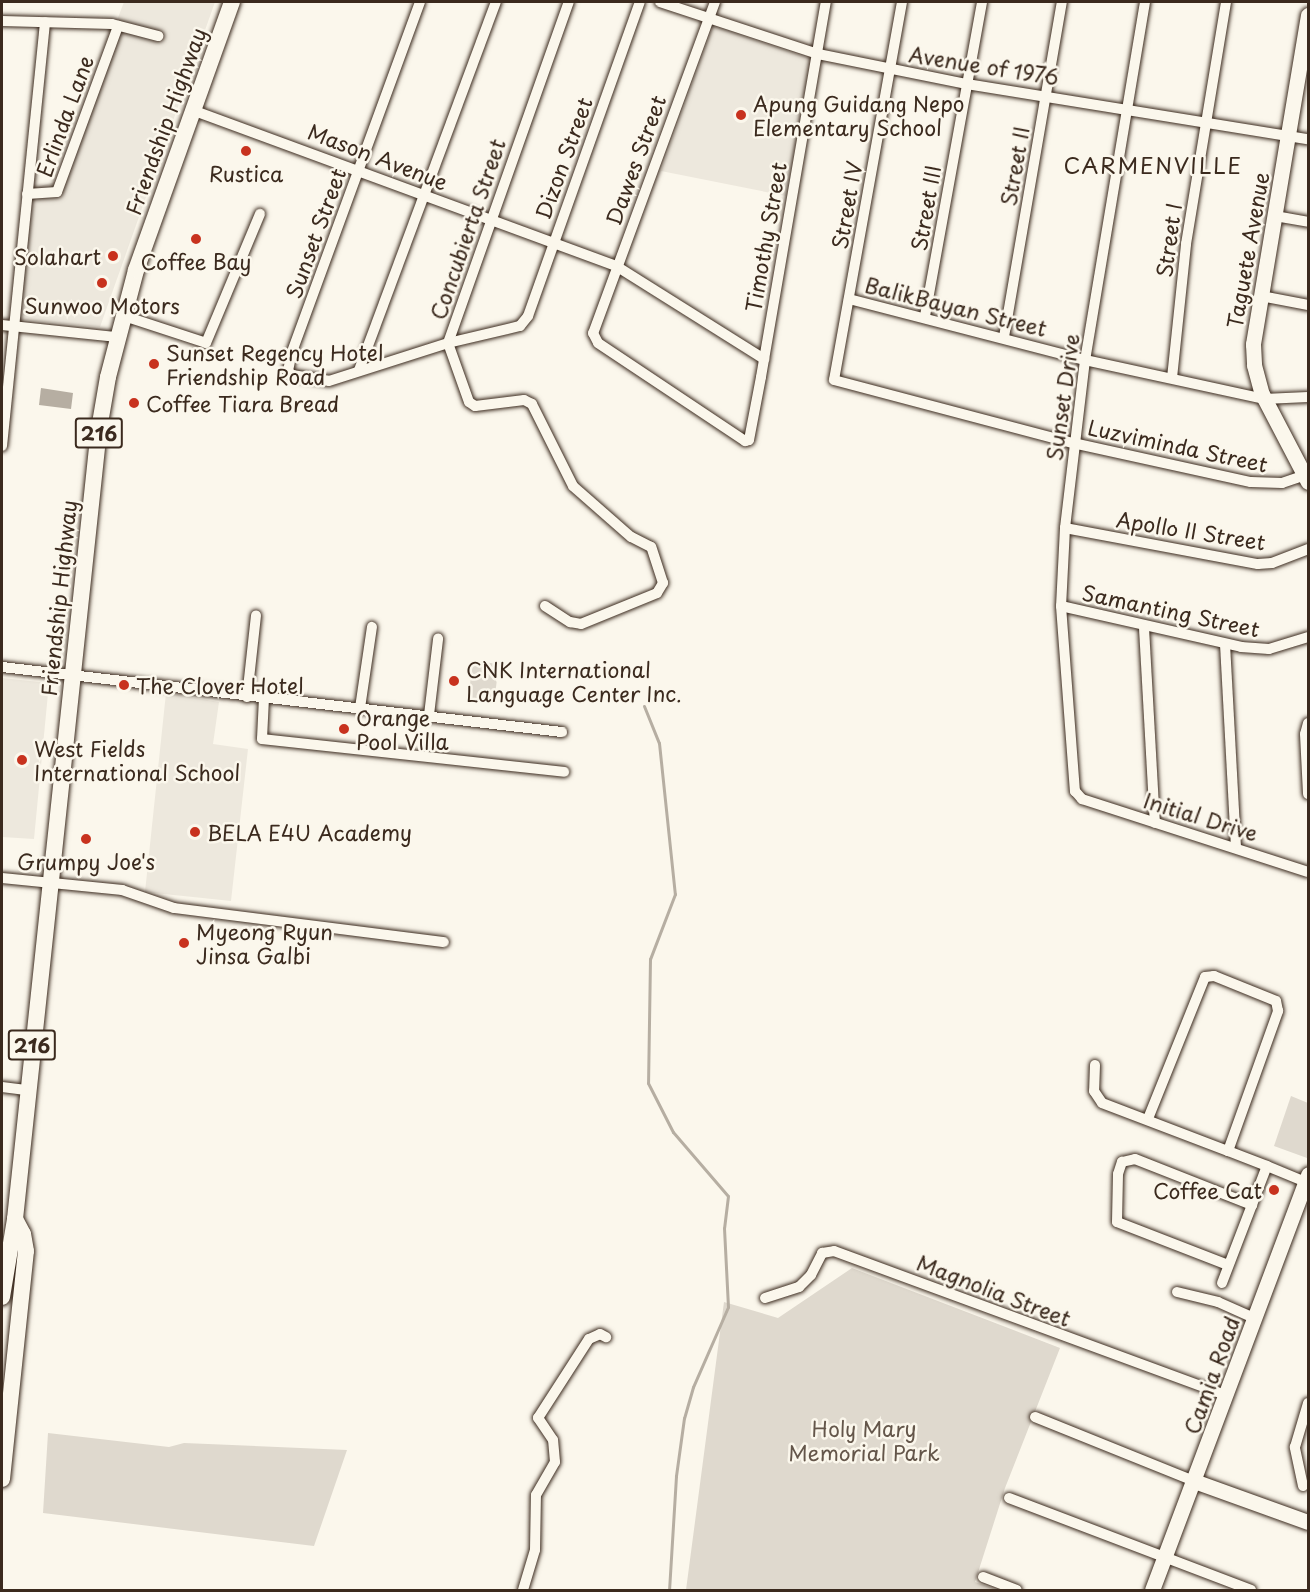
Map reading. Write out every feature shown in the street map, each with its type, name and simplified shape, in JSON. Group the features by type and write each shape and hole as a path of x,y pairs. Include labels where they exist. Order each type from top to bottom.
{"main road":[{"name":"Friendship Highway","path":"2,1240 15,1219 99,429 117,337 192,110 232,2"},
{"name":"Friendship Highway","path":"2,1479 26,1251 23,1234 15,1219"},
{"path":"2,1390 15,1219"},
{"path":"2,1297 11,1258"}],"street":[{"name":"Sunset Street","path":"359,370 329,381 292,375 288,371 292,352 420,2"},
{"path":"359,370 422,194 496,2"},
{"name":"Concubierta Street","path":"545,606 570,622 581,624 657,593 663,583 656,555 651,547 631,537 573,486 532,404 524,400 475,406 470,402 448,343 490,218 569,2"},
{"name":"Dizon Street","path":"448,343 520,326 528,316 640,2"},
{"name":"Avenue of 1976","path":"660,2 708,20 818,54 968,84 1126,108 1308,140"},
{"name":"Dawes Street","path":"715,2 593,333 598,343 745,441"},
{"name":"Timothy Street","path":"745,441 749,440 826,2"},
{"name":"Street IV","path":"834,380 902,2"},
{"name":"Street III","path":"925,316 982,2"},
{"name":"Street II","path":"1004,337 1062,2"},
{"name":"Sunset Drive","path":"1082,799 1075,791 1061,606 1065,528 1073,443 1085,360 1145,2"},
{"name":"Street I","path":"1172,378 1186,244 1226,2"},
{"name":"Taguete Avenue","path":"1307,478 1264,399 1254,365 1253,344 1308,15"},
{"path":"2,21 118,26 158,36"},
{"path":"2,446 45,22"},
{"name":"Erlinda Lane","path":"27,194 57,192 118,26"},
{"name":"Mason Avenue","path":"192,110 616,266 764,358"},
{"path":"124,316 206,343 260,214"},
{"path":"1275,216 1308,222"},
{"path":"1261,296 1308,304"},
{"name":"BalikBayan Street","path":"849,299 925,316 1085,360 1264,399 1308,397"},
{"path":"2,325 117,337"},
{"path":"359,370 448,343"},
{"name":"Luzviminda Street","path":"834,380 1073,443 1266,485 1307,478"},
{"name":"Apollo II Street","path":"1065,528 1258,564 1272,563 1308,549"},
{"name":"Samanting Street","path":"1061,606 1144,628 1225,644 1269,649 1308,637"},
{"path":"247,697 256,615"},
{"path":"360,708 372,627"},
{"path":"1144,628 1155,823"},
{"path":"429,716 438,639"},
{"path":"1225,644 1236,846"},
{"path":"2,667 73,673 247,697 562,732"},
{"path":"264,698 262,739 564,772"},
{"path":"1308,723 1308,794"},
{"name":"Initial Drive","path":"1082,799 1236,846 1308,872"},
{"path":"2,878 130,891 174,908 444,942"},
{"path":"1148,1119 1202,981 1214,975 1272,999 1279,1008 1228,1151"},
{"path":"1095,1065 1093,1085 1097,1099 1308,1180"},
{"path":"2,1087 28,1090"},
{"path":"1228,1264 1117,1222 1118,1174 1122,1162 1135,1159 1252,1205"},
{"path":"1222,1283 1268,1166"},
{"name":"Camia Road","path":"1152,1590 1308,1180"},
{"name":"Magnolia Street","path":"765,1298 799,1287 811,1275 822,1253 834,1251 1226,1395"},
{"path":"1177,1292 1218,1302 1254,1318"},
{"path":"523,1590 535,1550 536,1495 555,1462 553,1440 538,1418 589,1339 600,1334 606,1337"},
{"path":"1303,1486 1295,1447 1308,1403"},
{"path":"1035,1418 1194,1481 1308,1522"},
{"path":"1010,1498 1251,1590"},
{"path":"983,1577 1017,1590"}],"shaded area":[{"path":"124,2 215,2 100,327 15,319 28,189 55,182"},
{"name":"Apung Guidang Nepo Elementary School","path":"713,26 811,59 786,196 661,171"},
{"path":"41,388 73,393 71,409 39,405"},
{"name":"West Fields International School","path":"2,678 49,683 34,839 2,837"},
{"name":"BELA E4U Academy","path":"166,693 219,702 213,744 248,749 231,901 145,892"}],"green space":[{"path":"473,661 499,664 494,702 468,699"},
{"path":"1291,1096 1308,1103 1307,1158 1274,1146"},
{"name":"Holy Mary Memorial Park","path":"852,1268 1060,1348 1005,1488 975,1582 998,1590 686,1590 724,1302 778,1318"},
{"path":"48,1433 169,1447 184,1443 347,1450 314,1546 43,1513"}],"waterway":[{"path":"644,706 659,743 675,894 650,959 648,1083 673,1132 728,1196 724,1228 728,1307 693,1387 684,1418 676,1476 669,1590"}],"place":[{"name":"Apung Guidang Nepo Elementary School","path":"741,115"},
{"name":"Rustica","path":"246,151"},
{"name":"Coffee Bay","path":"196,239"},
{"name":"Solahart","path":"113,256"},
{"name":"Sunwoo Motors","path":"102,283"},
{"name":"Sunset Regency Hotel Friendship Road","path":"154,364"},
{"name":"Coffee Tiara Bread","path":"134,403"},
{"name":"CNK International Language Center Inc.","path":"454,681"},
{"name":"The Clover Hotel","path":"124,685"},
{"name":"Orange Pool Villa","path":"344,729"},
{"name":"West Fields International School","path":"22,760"},
{"name":"BELA E4U Academy","path":"195,832"},
{"name":"Grumpy Joe's","path":"86,839"},
{"name":"Myeong Ryun Jinsa Galbi","path":"184,943"},
{"name":"Coffee Cat","path":"1274,1190"}],"district":[{"name":"CARMENVILLE","path":"1153,165"}]}
